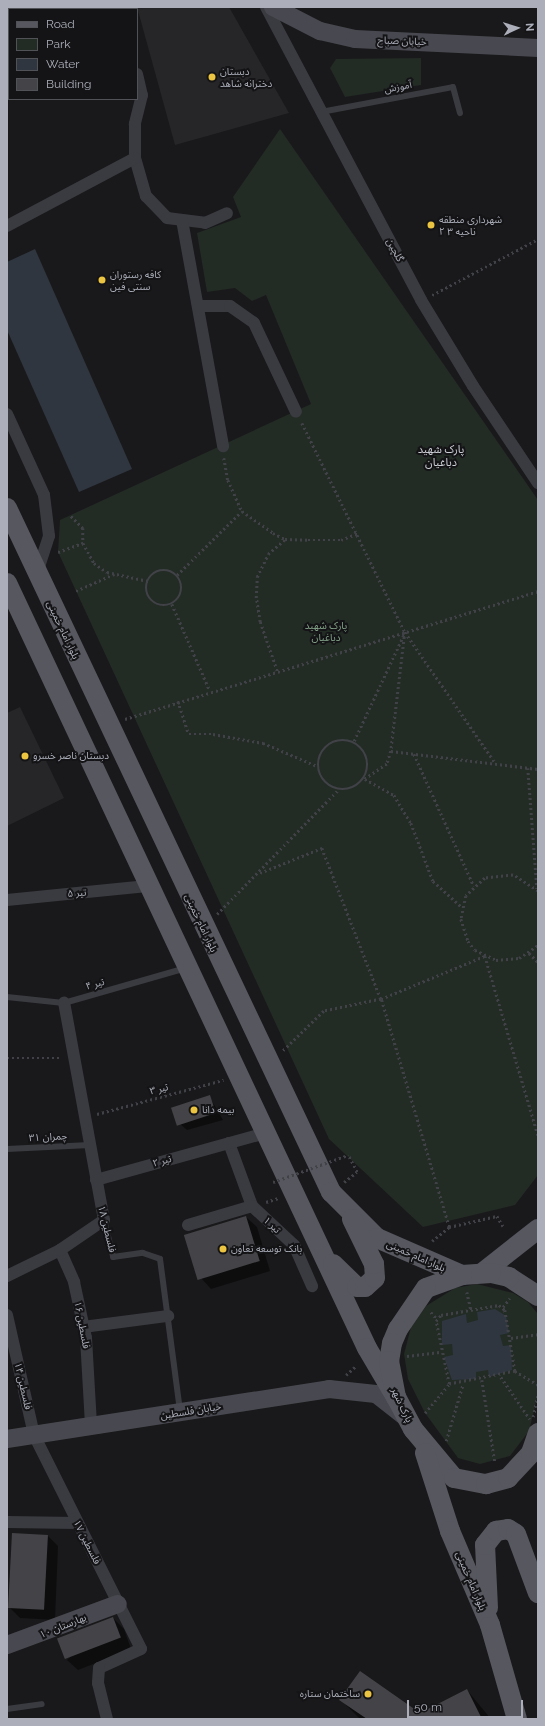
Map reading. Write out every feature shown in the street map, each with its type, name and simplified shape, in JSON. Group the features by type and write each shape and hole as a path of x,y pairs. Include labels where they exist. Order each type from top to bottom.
{"main road":[{"name":"بلوار امام خمینی","path":"7,508 109,729 266,1060 331,1192 350,1214 376,1238 399,1251 464,1280"},
{"path":"7,583 147,886 367,1348 396,1397"},
{"path":"325,1258 357,1286 365,1287 375,1278 374,1264 350,1214"},
{"path":"482,1273 538,1229"},
{"name":"پارک شهر","path":"533,1427 532,1453 517,1472 486,1484 454,1478 423,1444 418,1413 396,1397 390,1361 392,1343 398,1329 426,1288 464,1280 482,1273 509,1277 538,1296"},
{"name":"بلوار امام خمینی","path":"423,1444 450,1531 490,1625 517,1719"},
{"path":"490,1625 485,1545 496,1531 508,1529 516,1534 538,1593"}],"street":[{"name":"گلچین","path":"266,7 421,300 533,468 538,483"},
{"name":"خیابان صباح","path":"273,7 320,31 355,39 538,48"},
{"path":"138,78 142,95 135,124 135,158 146,196 166,218 205,223 227,213"},
{"path":"7,226 135,158"},
{"path":"182,220 223,446"},
{"path":"198,306 230,306 254,323 296,412"},
{"path":"7,414 44,495 49,536 36,573"},
{"name":"تیر ۵","path":"7,900 147,886"},
{"name":"فلسطین ۱۸","path":"64,1003 104,1220"},
{"name":"تیر ۲","path":"96,1180 265,1133"},
{"name":"تیر ۱","path":"229,1142 252,1206 294,1245 312,1286"},
{"path":"188,1225 252,1206"},
{"path":"7,1276 60,1250 104,1220"},
{"name":"فلسطین ۱۶","path":"60,1250 74,1282 83,1327 91,1426"},
{"name":"فلسطین ۱۴","path":"7,1315 34,1435"},
{"path":"83,1327 168,1316"},
{"name":"خیابان فلسطین","path":"7,1439 327,1390 376,1394 418,1413"},
{"name":"فلسطین ۱۷","path":"34,1435 141,1649 99,1668 98,1683 107,1719"},
{"path":"7,1531 7,1522 77,1523"},
{"name":"بهارستان ۱۰","path":"7,1645 118,1604"}],"lane":[{"name":"آموزش","path":"321,112 453,87 460,113"},
{"name":"تیر ۴","path":"7,997 64,1003 186,968"},
{"name":"چمران ۳۱","path":"7,1149 90,1145"},
{"name":"فلسطین ۱۸","path":"104,1220 113,1257 143,1253 160,1259 181,1412"},
{"path":"7,1709 42,1704"}],"path":[{"path":"421,300 538,239"},
{"path":"296,412 358,533 405,632 496,764"},
{"path":"223,446 228,480 242,511 286,539 341,540 358,533"},
{"path":"177,575 242,511"},
{"path":"71,516 83,528 83,543 94,563 115,574 148,581"},
{"path":"277,671 260,622 256,598 257,577 268,554 286,539"},
{"path":"58,552 83,543"},
{"path":"148,581 161,570 177,575"},
{"path":"76,591 115,574"},
{"path":"148,581 150,599 160,605 172,604 182,591 177,575"},
{"path":"109,729 133,714 538,591"},
{"path":"172,604 210,691"},
{"path":"354,741 405,632"},
{"path":"365,779 369,765 365,751 354,741 337,739 322,749 317,766 323,782 338,790 353,789 387,764 391,751 405,632"},
{"path":"178,701 189,734 214,734 263,743 317,766"},
{"path":"391,751 538,769"},
{"path":"414,754 474,886"},
{"path":"528,768 538,890"},
{"path":"365,779 394,795 411,824 432,881 462,907"},
{"path":"201,922 224,911 338,790"},
{"path":"260,873 322,848 382,999 450,1227"},
{"path":"538,890 526,880 499,874 474,886 462,907 463,930 472,946 485,956 507,961 529,953 538,944"},
{"path":"529,953 538,962"},
{"path":"266,1060 288,1050 324,1010 382,999 485,956"},
{"path":"485,956 538,1135"},
{"path":"7,1058 74,1057"},
{"name":"تیر ۳","path":"84,1117 238,1076"},
{"path":"273,1182 348,1156 357,1172"},
{"path":"252,1206 295,1195"},
{"path":"432,1241 450,1227 497,1216 503,1226"},
{"path":"464,1280 471,1310"},
{"path":"449,1384 440,1352 435,1324 439,1316 471,1310 503,1307 513,1293"},
{"path":"503,1307 511,1338 515,1371"},
{"path":"511,1338 538,1334"},
{"path":"404,1351 404,1361"},
{"path":"404,1356 440,1352"},
{"path":"429,1418 418,1413 449,1384 463,1384 501,1377 515,1371"},
{"path":"515,1371 538,1385"},
{"path":"501,1377 533,1427"},
{"path":"482,1380 495,1462"},
{"path":"446,1442 463,1384"},
{"path":"533,1427 538,1394"},
{"path":"440,1435 450,1448"},
{"path":"491,1463 500,1461"}],"shaded area":[{"name":"دبستان دخترانه شاهد","path":"229,7 289,113 175,145 137,8"},
{"name":"دبستان ناصر خسرو","path":"20,707 64,798 7,826 7,713"}],"green space":[{"path":"421,58 421,85 345,97 330,68 336,59"},
{"name":"پارک شهید دباغیان","path":"280,129 538,500 538,1175 515,1205 423,1227 329,1139 58,552 60,520 311,404 266,295 252,301 235,288 207,292 197,233 241,217 233,197"},
{"path":"477,1284 513,1293 528,1302 538,1314 538,1394 529,1431 510,1456 480,1464 458,1458 425,1413 408,1379 404,1354 411,1327 426,1306 455,1288"}],"water":[{"path":"35,249 132,469 79,492 7,330 7,262"},
{"path":"495,1309 506,1316 509,1333 500,1335 503,1346 511,1345 512,1370 489,1377 488,1370 476,1372 476,1379 452,1380 444,1357 453,1355 452,1344 442,1345 442,1321 466,1314 467,1323 478,1320 477,1312"}],"building":[{"name":"بیمه دانا","path":"210,1095 216,1113 177,1126 171,1108"},
{"name":"بانک توسعه تعاون","path":"246,1216 260,1261 198,1280 184,1235"},
{"path":"12,1533 48,1535 44,1610 8,1608"},
{"path":"113,1617 121,1638 65,1659 57,1639"},
{"name":"ساختمان ستاره","path":"360,1671 420,1713 467,1689 482,1719 367,1719 339,1700"}],"place":[{"name":"دبستان دخترانه شاهد","path":"212,77"},
{"name":"شهرداری منطقه ۲ ناحیه ۳","path":"431,225"},
{"name":"کافه رستوران سنتی فین","path":"102,280"},
{"name":"دبستان ناصر خسرو","path":"25,756"},
{"name":"بیمه دانا","path":"194,1110"},
{"name":"بانک توسعه تعاون","path":"223,1249"},
{"name":"ساختمان ستاره","path":"368,1694"}],"district":[{"name":"پارک شهید دباغیان","path":"441,457"}]}
